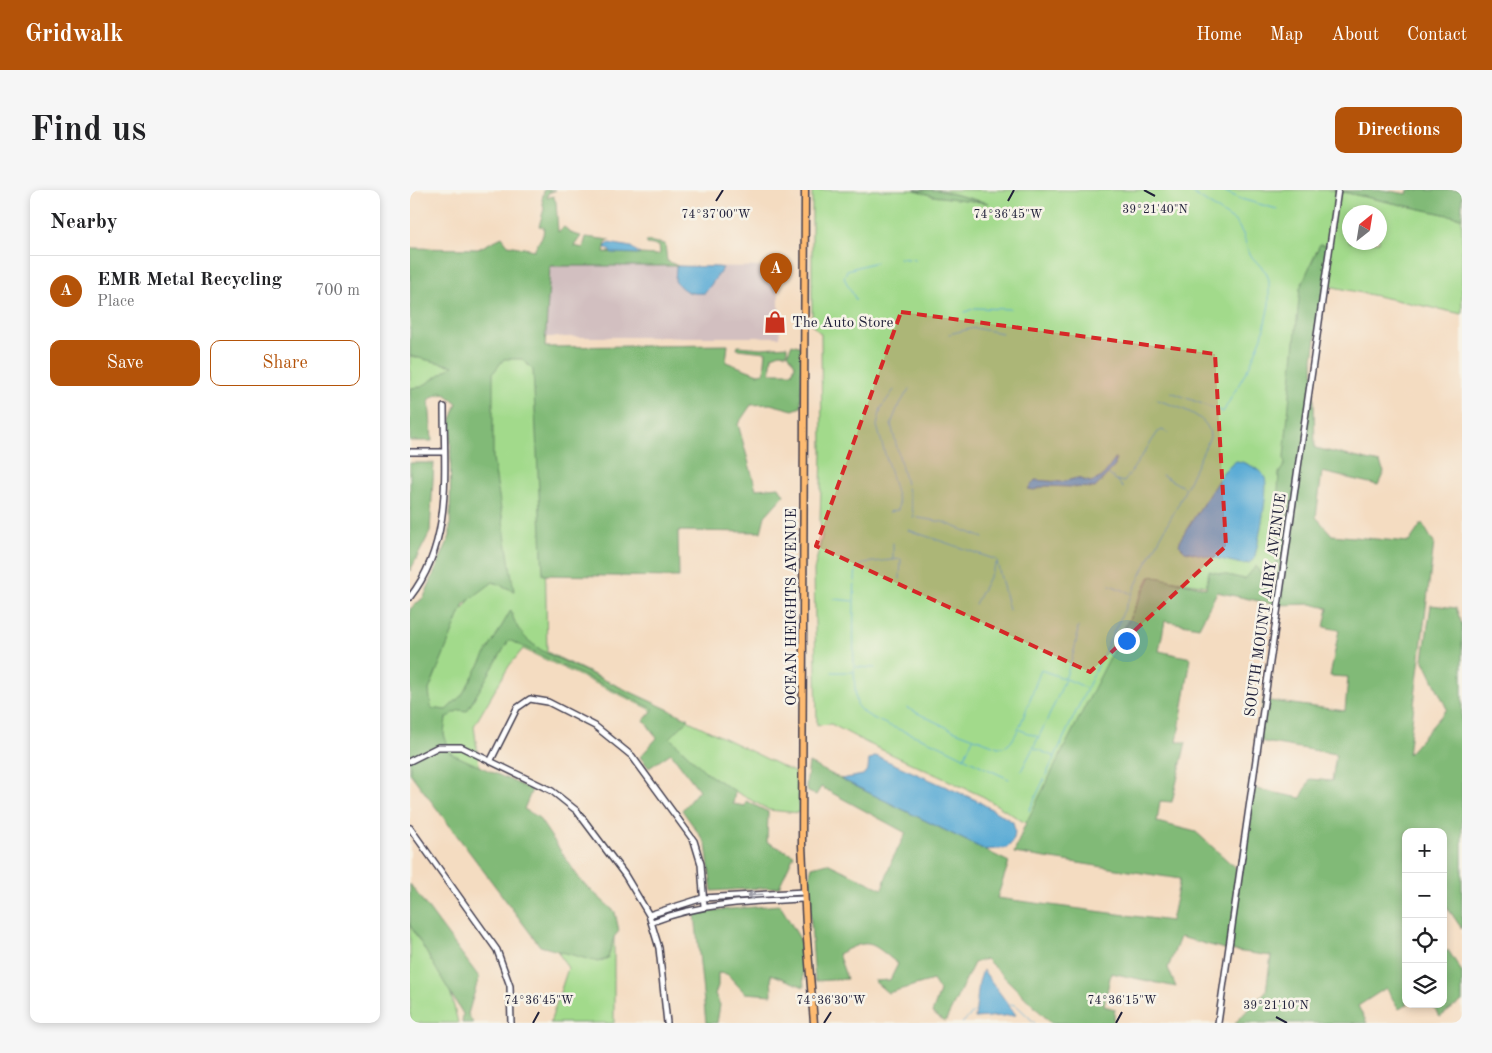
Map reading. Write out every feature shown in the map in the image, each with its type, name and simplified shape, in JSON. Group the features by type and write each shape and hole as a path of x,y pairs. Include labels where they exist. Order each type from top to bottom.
{"main road":[{"name":"OCEAN HEIGHTS AVENUE","path":"805,190 804,896 814,1023"}],"street":[{"name":"SOUTH MOUNT AIRY AVENUE","path":"1218,1023 1338,190"},
{"path":"410,596 433,551 441,528 444,511 444,407"},
{"path":"410,452 444,452"},
{"path":"491,760 516,708 530,698 548,702 595,726 632,756 687,829 699,858 704,906"},
{"path":"410,761 432,749 446,745 461,747 552,790 577,811 625,875 649,914 660,955 667,1023"},
{"path":"410,828 498,950 510,986 512,1023"},
{"path":"649,914 704,898 804,896"},
{"path":"652,922 676,912 704,906 804,896"}],"highlighted area":[{"path":"901,312 1215,354 1226,546 1090,672 816,546"}],"shaded area":[{"path":"546,265 778,267 780,337 545,337"}],"green space":[{"path":"544,190 556,190 548,193 547,198 553,196 556,202 558,232 564,227 573,234 581,236 574,246 583,248 586,237 610,240 606,243 604,252 658,255 660,253 659,246 647,244 646,241 665,244 667,261 678,266 550,266 545,347 728,345 726,362 758,374 764,373 766,352 737,349 738,346 762,348 787,346 787,354 780,353 772,356 770,373 792,373 795,365 788,353 792,344 802,347 801,407 793,410 770,404 751,405 738,424 756,489 779,487 784,495 765,516 761,532 678,531 679,577 543,575 533,370 522,359 504,359 493,373 493,458 514,591 493,582 464,604 429,690 431,708 446,710 462,695 511,610 513,618 523,635 546,653 689,719 670,738 708,774 735,791 733,804 745,806 746,801 768,812 767,842 794,855 779,887 712,891 706,844 682,810 699,790 671,753 649,768 640,757 657,738 644,720 654,709 509,640 467,711 459,710 446,718 444,734 450,753 532,790 524,809 538,817 581,881 615,912 619,931 614,937 608,958 598,962 540,946 410,773 410,609 424,597 450,536 451,420 457,403 441,391 429,400 432,441 410,441 410,388 421,387 453,366 410,356 410,248 478,249 502,237 508,245 534,250 543,235 544,227 539,226 544,209 542,200"},
{"path":"812,190 1334,190 1462,218 1462,314 1324,285 1272,596 1149,577 1030,826 984,797 867,743 831,724 817,725 814,570 822,537 820,521 822,452 821,334 812,325"},
{"path":"915,190 938,190 988,203 933,196"},
{"path":"1383,190 1407,194 1408,190 1462,190 1462,218 1338,191"},
{"path":"1320,244 1329,247 1313,359 1315,448 1380,463 1384,472 1378,485 1322,472 1316,517 1332,535 1409,542 1422,523 1434,543 1408,754 1447,709 1423,659 1431,605 1456,608 1462,625 1462,929 1447,907 1447,828 1402,828 1402,1007 1399,1009 1386,988 1358,1006 1367,1023 1235,1023 1266,991 1271,956 1228,950 1180,937 1168,968 1176,987 1111,973 1104,1006 1115,1009 1113,1023 1051,1023 986,959 974,963 945,1022 932,1013 940,991 933,980 888,993 874,981 890,980 898,964 870,944 857,945 838,954 847,979 815,981 808,881 812,867 827,863 882,889 892,860 906,833 821,787 816,795 808,792 806,786 809,763 1009,862 997,898 1171,921 1180,879 1014,853 1024,827 1151,576 1206,588 1209,571 1245,579 1256,566 1272,595 1285,496 1278,491 1279,473 1285,464 1284,457 1300,288","holes":["1217,592 1277,605 1311,604 1328,608 1324,627 1339,630 1330,676 1348,677 1345,711 1263,700 1258,741 1336,754 1332,781 1310,779 1301,798 1251,788 1239,871 1196,832 1157,822 1160,801 1172,802 1186,742 1177,742 1191,658 1159,651 1165,621 1199,627"]},
{"path":"410,346 541,346 547,652 800,775 799,813 769,810 689,766 650,709 523,649 509,666 474,726 480,772 614,932 614,1023 550,1023 568,968 410,716 435,649 470,599 504,570 474,394 410,395"},
{"path":"410,463 434,463 430,532 410,571"},
{"path":"410,884 479,977 468,1014 473,1023 462,1023 463,1014 410,925"},
{"path":"780,905 800,939 804,987 771,974 772,995 745,993 727,974 718,973 718,986 715,994 720,1005 717,1023 706,1023 695,914 706,911"},
{"path":"410,916 443,962 458,1023 410,1023"},
{"path":"1447,951 1462,972 1462,1001 1440,1017 1434,1008 1447,1008"}],"water":[{"path":"609,243 631,247 640,254 612,253 605,247"},
{"path":"676,267 723,268 705,293 695,293 688,292 675,281"},
{"path":"1116,458 1115,466 1095,488 1046,486 1034,490 1028,489 1035,480 1061,482 1077,478 1091,482 1102,477"},
{"path":"1236,461 1252,466 1265,478 1264,505 1254,559 1249,563 1242,564 1185,551 1179,545 1181,538 1224,471"},
{"path":"876,756 976,800 1013,822 1014,839 1007,848 985,850 841,779 863,775 868,769 869,760"},
{"path":"983,970 1016,1015 975,1018 979,982"}],"waterway":[{"path":"1171,392 1223,412 1250,365 1262,337 1269,305 1269,280 1266,272 1249,254 1243,234 1236,222 1188,190"},
{"path":"1221,190 1241,199 1277,209"},
{"path":"899,258 916,260"},
{"path":"856,300 844,278 847,270 876,262"},
{"path":"965,312 975,308 1010,309"},
{"path":"949,334 974,328 1002,333"},
{"path":"909,389 897,409 891,424 914,516"},
{"path":"889,512 898,510 899,503 877,426 881,408 894,390"},
{"path":"1029,811 1145,566 1179,503 1210,437 1209,429 1198,417 1190,412 1157,400"},
{"path":"1108,474 1116,480 1124,482 1158,432 1162,430 1168,433"},
{"path":"1162,475 1185,488"},
{"path":"1117,480 1123,488"},
{"path":"913,517 943,522 983,538"},
{"path":"908,530 997,560"},
{"path":"893,543 893,560"},
{"path":"900,579 901,559 864,563 856,570 854,663 858,707 863,712 883,723 941,746 1009,779"},
{"path":"997,562 1009,610"},
{"path":"975,604 997,562"},
{"path":"1110,585 1130,593"},
{"path":"834,599 853,601"},
{"path":"1021,771 1064,681 1076,643 1078,627"},
{"path":"856,667 875,668"},
{"path":"907,708 950,729 1002,747 1009,744 1018,730 1041,670 1086,688"},
{"path":"832,672 853,672"},
{"path":"1018,729 1038,737"},
{"path":"964,758 973,739"},
{"path":"1034,748 1055,757"},
{"path":"1008,1003 1017,1006 1035,1023"},
{"path":"962,1023 974,1012"}],"place":[{"name":"EMR Metal Recycling","path":"776,294"},
{"name":"The Auto Store","path":"775,322"}]}
